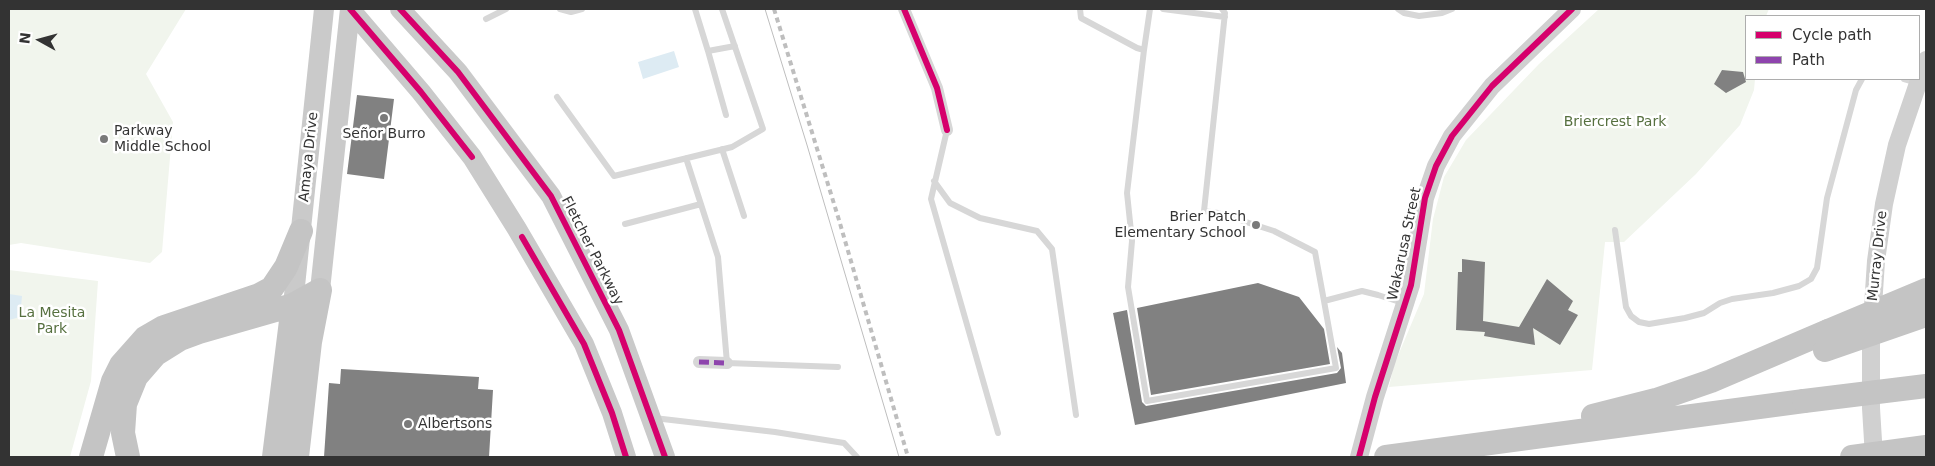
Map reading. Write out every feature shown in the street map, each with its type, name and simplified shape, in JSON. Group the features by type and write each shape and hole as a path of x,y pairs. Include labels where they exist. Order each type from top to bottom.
{"highway":[{"path":"91,457 113,381 121,365 145,338 164,327 259,295 272,288 286,267 301,231"},
{"path":"128,457 123,434 125,404 136,377 156,354 180,339 293,305 320,290"},
{"path":"297,457 310,342 320,290"},
{"path":"1827,341 1926,290"},
{"path":"274,457 293,305"},
{"path":"1475,444 1656,400 1827,341 1926,315"},
{"path":"1386,457 1926,386"},
{"path":"1852,457 1926,447"}],"main road":[{"name":"Amaya Drive","path":"293,305 324,9"},
{"name":"Amaya Drive","path":"320,290 350,9"},
{"path":"350,9 421,92 472,157 517,229 584,344 612,413 626,457"},
{"name":"Fletcher Parkway","path":"400,9 458,72 551,196 619,330 665,457"}],"street":[{"path":"904,9 937,88 947,130"},
{"name":"Wakarusa Street","path":"1359,457 1406,305 1411,286 1425,198 1436,166 1451,139 1492,86 1572,9"},
{"name":"Murray Drive","path":"1874,457 1870,337 1876,261 1884,204 1911,81"},
{"path":"699,362 727,363"}],"lane":[{"path":"486,18 506,9"},
{"path":"560,9 572,12 582,9"},
{"path":"696,9 726,115"},
{"path":"557,97 614,176 732,147 763,129 722,9"},
{"path":"1080,9 1081,18 1144,50"},
{"path":"1150,9 1127,194 1132,241 1128,287 1147,401 1336,368 1315,252 1274,231 1218,213 1204,211 1225,17 1222,9"},
{"path":"1163,9 1225,17"},
{"path":"1398,9 1404,13 1419,16 1442,13 1452,9"},
{"path":"708,51 735,46"},
{"path":"1616,230 1626,307 1631,316 1639,322 1649,324 1685,318 1704,313 1732,300 1774,293 1799,286 1811,279 1818,268 1827,198 1856,90 1861,80"},
{"path":"947,130 931,199 998,433"},
{"path":"722,149 744,216"},
{"path":"686,158 718,257 727,363 838,367"},
{"path":"934,180 950,203 980,218 1037,231 1052,249 1076,415"},
{"path":"625,224 701,204"},
{"path":"1324,300 1362,292 1378,294 1406,305"},
{"path":"651,418 775,432 844,443 857,457"}],"green space":[{"name":"Parkway Middle School","path":"9,9 186,9 146,74 173,122 162,252 150,263 21,243 9,245"},
{"name":"Briercrest Park","path":"1599,9 1769,9 1766,15 1745,15 1745,80 1755,80 1754,90 1740,125 1696,174 1624,242 1605,242 1592,370 1389,387 1394,365 1424,294 1433,219 1444,177 1466,140 1539,64"},
{"name":"La Mesita Park","path":"9,270 98,281 91,381 70,457 9,457"}],"shaded area":[{"path":"674,51 679,67 643,79 638,62"},
{"path":"9,294 22,296 20,317 9,320"}],"building":[{"path":"1722,70 1743,72 1746,82 1726,93 1714,84"},
{"path":"357,95 394,99 384,179 347,174"},
{"path":"1462,259 1485,262 1483,321 1519,327 1547,279 1573,301 1568,310 1578,315 1560,345 1533,328 1535,345 1484,336 1485,332 1456,330 1458,272 1462,272"},
{"path":"1258,283 1299,297 1324,329 1330,364 1151,395 1137,308"},
{"path":"1127,310 1142,402 1146,406 1337,373 1341,368 1337,347 1342,353 1346,383 1135,425 1113,313"},
{"name":"Albertsons","path":"341,369 479,377 478,389 493,390 489,457 324,457 329,383 340,384"}],"tram line":[{"path":"765,9 899,457"}],"railway":[{"path":"774,9 839,220 908,457"}],"marked path":[{"path":"699,362 727,363"}],"cycle path":[{"path":"350,9 421,92 472,157"},
{"path":"400,9 458,72 551,196 619,330 665,457"},
{"path":"904,9 937,88 947,130"},
{"path":"1359,457 1375,397 1411,285 1425,198 1436,166 1452,136 1492,86 1572,9"},
{"path":"522,237 584,344 612,413 626,457"}],"place":[{"name":"Señor Burro","path":"384,118"},
{"name":"Parkway Middle School","path":"104,139"},
{"name":"Brier Patch Elementary School","path":"1256,225"},
{"name":"Albertsons","path":"408,424"}]}
